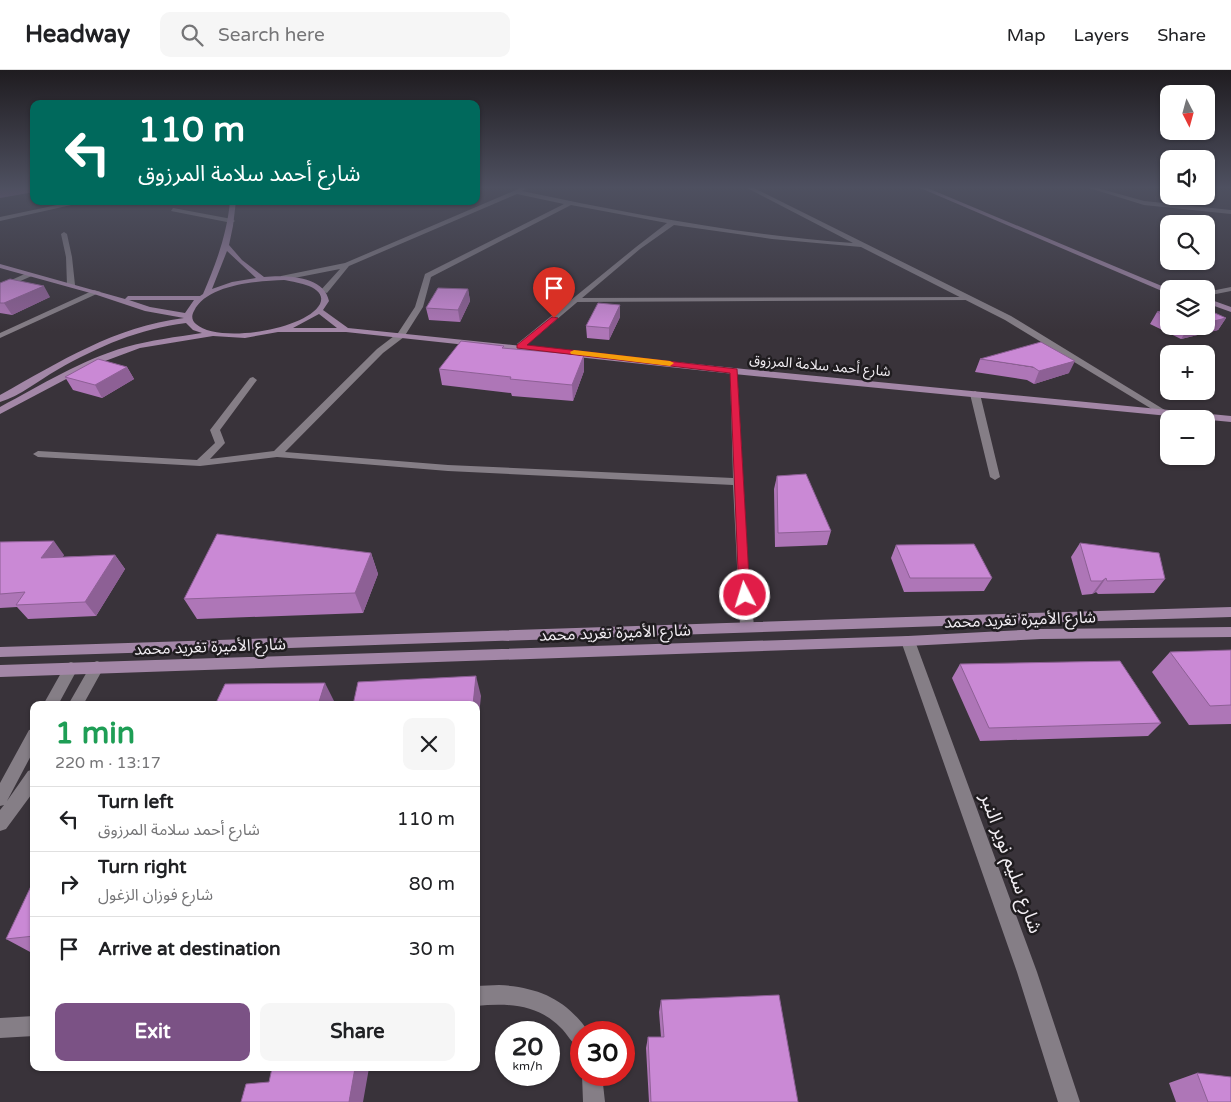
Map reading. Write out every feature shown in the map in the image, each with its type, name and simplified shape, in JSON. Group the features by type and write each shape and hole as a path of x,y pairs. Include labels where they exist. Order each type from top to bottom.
{"street":[{"path":"64,235 69,257 71,285"},
{"path":"204,297 226,246 229,235"},
{"path":"188,318 189,310 204,297 238,283 284,278 347,265 416,235"},
{"path":"277,454 380,351 401,335 419,307 430,275 507,235"},
{"path":"520,346 655,235"},
{"path":"757,235 782,239 863,245"},
{"path":"843,235 971,299 1043,338 1160,410"},
{"path":"1036,235 1160,288"},
{"path":"226,246 240,261 262,279"},
{"path":"0,411 72,372 116,352 168,340 216,334 246,335 278,330 306,319 318,310 325,298 324,291 347,265"},
{"path":"0,266 111,296 148,309 188,318 198,329 216,334"},
{"path":"0,288 30,275"},
{"path":"284,278 306,281 324,291"},
{"path":"1152,284 1160,286"},
{"path":"1215,292 1231,289"},
{"path":"0,336 97,292"},
{"path":"111,296 142,299 204,297"},
{"path":"1215,304 1231,310"},
{"path":"318,310 346,330"},
{"path":"1215,313 1231,319"},
{"path":"0,399 124,334 188,318"},
{"name":"شارع أحمد سلامة المرزوق","path":"278,330 346,330 520,346 734,371 1160,412"},
{"path":"734,371 742,564 747,626"},
{"path":"200,463 220,443 214,430 254,380"},
{"path":"975,394 995,477"},
{"name":"شارع أحمد سلامة المرزوق","path":"1215,417 1231,419"},
{"path":"38,454 200,463 277,454 448,468 739,482"},
{"name":"شارع الأميرة تغريد محمد","path":"0,652 747,626 1231,612"},
{"name":"شارع الأميرة تغريد محمد","path":"0,671 908,641 1041,634 1231,632"},
{"name":"شارع سليم نوير النبر","path":"908,641 1028,972 1069,1102"},
{"path":"77,701 97,667"},
{"path":"52,701 71,668"},
{"path":"0,799 30,743"},
{"path":"0,823 30,783"},
{"path":"480,996 504,994 538,1000 564,1017 570,1024"},
{"path":"0,1028 30,1026"},
{"path":"593,1086 594,1102"}],"lane":[{"path":"576,300 971,299"}],"building":[{"path":"10,279 44,286 0,303 0,283"},
{"path":"438,288 468,289 458,310 426,308"},
{"path":"598,303 620,305 609,328 586,326"},
{"path":"1215,313 1226,318 1215,321"},
{"path":"461,341 504,346 502,348 584,355 572,385 439,369"},
{"path":"1041,342 1075,361 1039,371 1033,367 980,359"},
{"path":"98,359 127,367 95,385 65,377"},
{"path":"806,474 831,531 778,533 777,476"},
{"path":"217,534 371,553 355,593 184,599"},
{"path":"54,541 41,558 115,555 85,602 16,605 25,592 0,594 0,542"},
{"path":"1080,543 1159,553 1165,579 1107,581 1106,578 1102,581 1091,581"},
{"path":"974,544 992,578 910,578 896,545"},
{"path":"1231,650 1231,705 1210,706 1170,652"},
{"path":"1120,661 1161,723 989,728 960,664"},
{"path":"476,676 473,701 354,701 358,682"},
{"path":"325,683 319,701 217,701 225,684"},
{"path":"30,888 30,936 6,939"},
{"path":"779,995 798,1102 651,1102 648,1037 664,1037 661,1000"},
{"path":"271,1071 354,1071 349,1102 241,1102 246,1084 269,1082"},
{"path":"1197,1073 1231,1077 1231,1102 1208,1102"}],"slow traffic":[{"path":"574,352 670,363"}],"route":[{"path":"554,318 520,346 734,371 745,595"}]}
